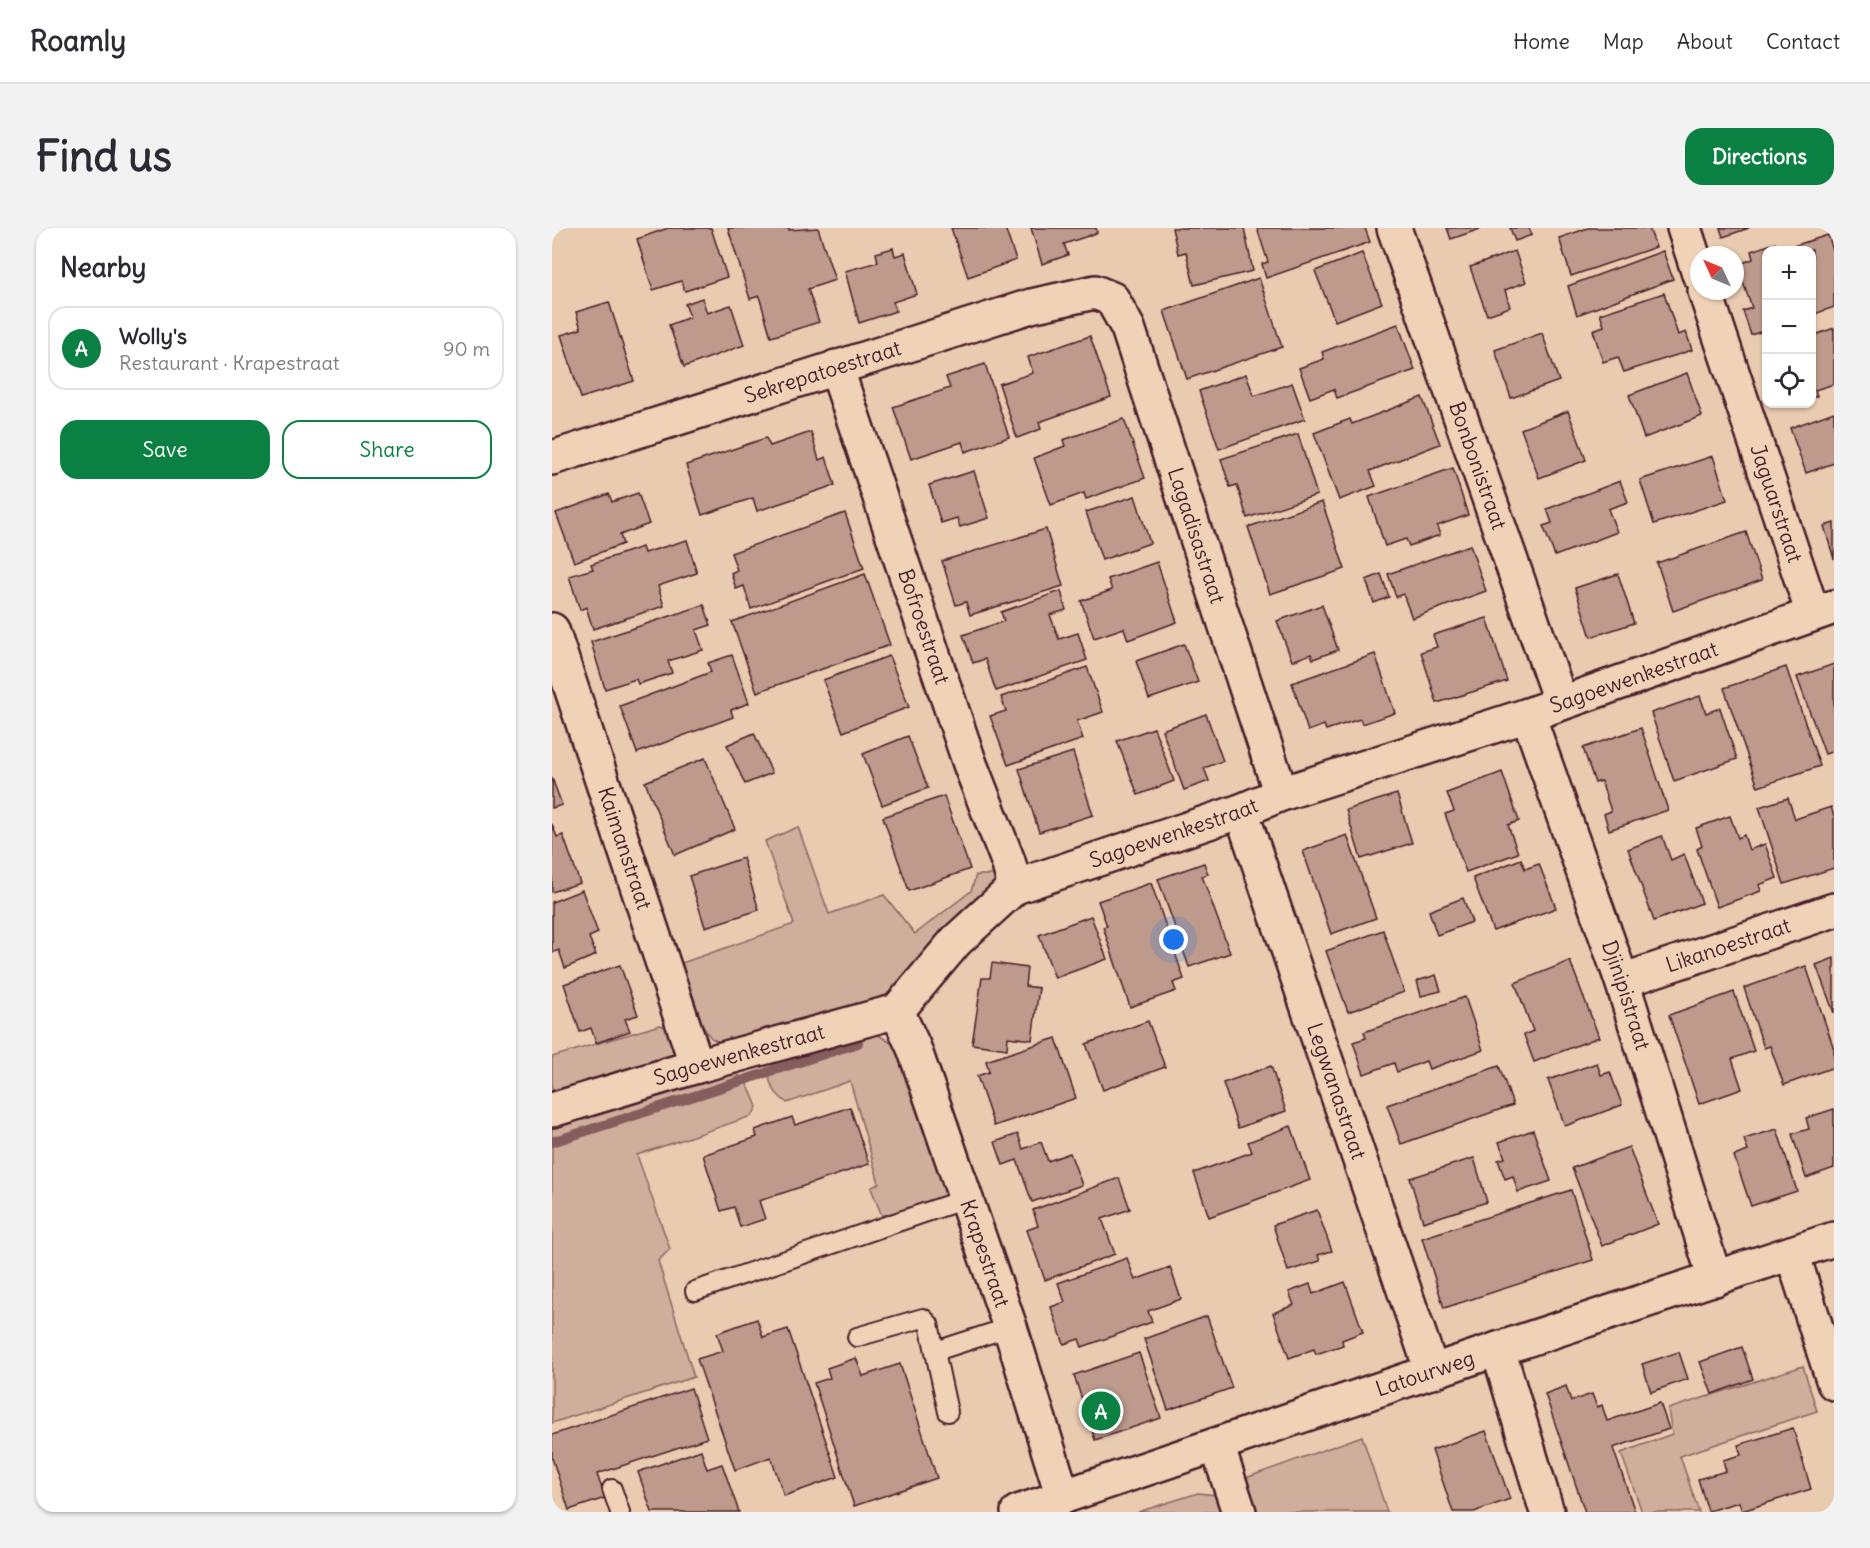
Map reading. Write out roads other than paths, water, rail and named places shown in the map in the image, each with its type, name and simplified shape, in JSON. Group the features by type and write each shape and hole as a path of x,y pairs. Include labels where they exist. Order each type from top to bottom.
{"street":[{"name":"Bonbonistraat","path":"1394,228 1561,703"},
{"path":"1684,228 1690,246"},
{"name":"Sekrepatoestraat","path":"552,458 1031,306 1095,292"},
{"name":"Lagadisastraat","path":"1095,292 1112,299 1128,328 1281,794"},
{"name":"Jaguarstraat","path":"1708,300 1823,610"},
{"name":"Bofroestraat","path":"836,367 970,764 1008,861 1015,887"},
{"name":"Sagoewenkestraat","path":"552,1110 697,1066 897,1011 956,941 1015,887 1241,811 1281,794 1528,715 1823,610"},
{"name":"Kaimanstraat","path":"552,630 697,1066"},
{"name":"Djinipistraat","path":"1528,715 1622,981 1715,1279"},
{"name":"Legwanastraat","path":"1241,811 1432,1372"},
{"name":"Likanoestraat","path":"1622,981 1834,910"},
{"name":"Krapestraat","path":"897,1011 914,1048 1010,1328 1063,1497"},
{"name":"Latourweg","path":"1018,1512 1498,1349 1834,1239"},
{"path":"1792,1253 1834,1383"},
{"path":"1498,1349 1548,1512"},
{"path":"1217,1445 1239,1512"}],"lane":[{"path":"695,1291 965,1199"},
{"path":"857,1337 923,1318 929,1324 948,1412"},
{"path":"936,1351 1010,1328"},
{"path":"612,1489 620,1512"}],"waterway":[{"path":"552,1142 858,1043"}],"place":[{"name":"Wolly's","path":"1101,1411"}]}
